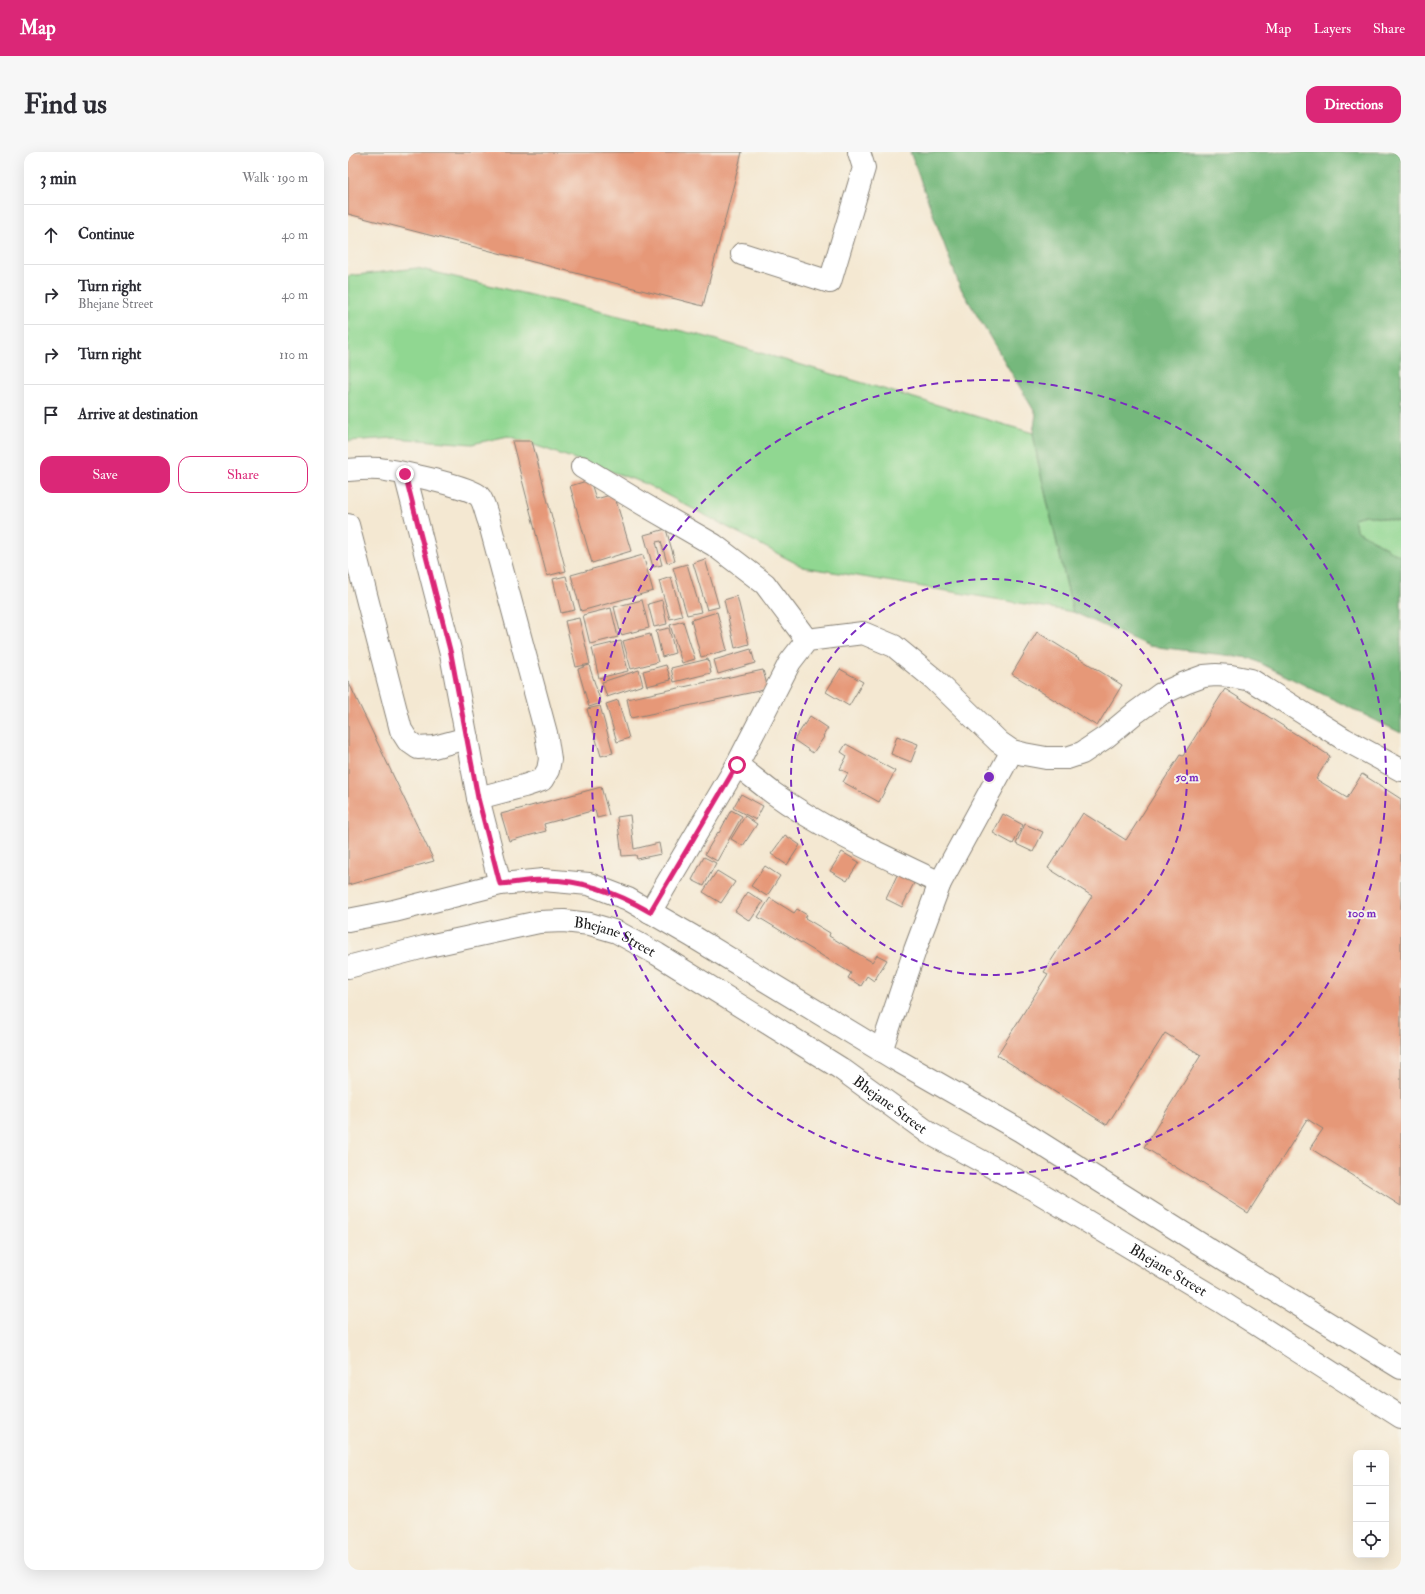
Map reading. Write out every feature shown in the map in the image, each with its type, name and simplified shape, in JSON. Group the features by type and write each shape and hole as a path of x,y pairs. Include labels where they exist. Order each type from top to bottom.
{"street":[{"path":"742,254 830,282 864,168 859,152"},
{"path":"582,467 714,545 765,584 807,640"},
{"path":"348,470 377,469 405,474 450,484 472,491 480,496 489,521 546,733 550,758 548,770 542,780 478,798"},
{"path":"405,474 451,654 478,798 500,884"},
{"path":"348,525 401,730 404,736 418,748 434,747 467,738"},
{"path":"650,912 737,765 790,662 807,640 863,632 894,646 934,679 999,742 1012,751 1046,758 1067,758 1082,753 1106,737 1161,694 1204,676 1216,675 1252,680 1344,739 1401,770"},
{"path":"881,1051 915,950 940,883 1012,751"},
{"path":"737,765 773,793 801,811 878,853 940,883"},
{"path":"348,920 500,884 542,880 589,884 628,899 692,936 881,1051 1021,1131 1401,1368"},
{"name":"Bhejane Street","path":"348,966 424,947 539,922 564,921 590,924 617,932 657,954 840,1068 929,1133 1033,1189 1207,1293 1401,1417"}],"green space":[{"path":"910,152 1401,152 1401,522 1365,515 1354,518 1356,530 1401,557 1401,733 1250,658 1149,646 1073,612 1038,462 1033,433 1036,414 960,287"},
{"path":"417,268 703,336 1033,433 1038,462 1073,612 803,567 644,483 508,436 472,444 394,438 348,441 348,276"},
{"path":"1365,515 1401,522 1401,557 1356,530 1354,518"}],"building":[{"path":"348,152 742,152 703,306 348,214"},
{"path":"512,441 532,441 566,571 547,576"},
{"path":"590,480 596,499 614,494 631,551 592,563 570,486"},
{"path":"666,529 675,561 667,563 661,541 656,542 662,565 653,567 644,535"},
{"path":"643,555 653,591 581,611 571,575"},
{"path":"705,559 719,607 707,610 693,563"},
{"path":"687,564 701,612 687,615 673,568"},
{"path":"566,576 575,610 561,613 553,579"},
{"path":"671,577 682,616 670,619 659,581"},
{"path":"737,596 749,644 735,648 724,600"},
{"path":"642,600 649,628 621,635 614,607"},
{"path":"662,600 667,624 654,627 648,604"},
{"path":"611,608 618,637 590,644 583,615"},
{"path":"717,612 727,650 701,657 691,620"},
{"path":"579,618 590,664 576,667 565,621"},
{"path":"683,621 695,659 682,663 670,625"},
{"path":"669,628 675,653 662,657 656,631"},
{"path":"1037,632 1122,685 1097,726 1012,674"},
{"path":"650,634 658,662 631,669 623,641"},
{"path":"621,641 628,671 599,678 592,648"},
{"path":"751,649 755,663 718,674 714,660"},
{"path":"708,659 711,673 674,682 671,668"},
{"path":"589,665 601,703 589,707 578,669"},
{"path":"666,665 671,680 647,686 643,671"},
{"path":"840,669 863,682 849,706 826,692"},
{"path":"639,670 643,685 607,697 602,682"},
{"path":"763,670 768,689 631,718 627,699"},
{"path":"348,681 434,861 348,885"},
{"path":"1225,689 1330,756 1316,779 1347,798 1362,774 1401,799 1401,1206 1310,1148 1323,1129 1307,1119 1248,1213 1144,1147 1201,1055 1165,1033 1107,1125 997,1055 1048,974 1044,972 1092,896 1048,868 1083,813 1126,840 1180,755 1183,756"},
{"path":"618,700 629,738 617,742 606,704"},
{"path":"600,706 613,753 601,756 587,709"},
{"path":"810,716 828,728 823,736 824,737 813,753 794,740"},
{"path":"897,736 918,744 911,762 891,754"},
{"path":"846,744 895,771 879,802 843,782 848,773 840,769 847,756 841,752"},
{"path":"601,787 609,815 597,818 595,810 544,824 546,831 509,841 501,814"},
{"path":"741,794 763,806 756,820 733,808"},
{"path":"731,810 742,816 717,861 705,854 718,832 719,833"},
{"path":"1003,814 1023,825 1013,844 993,833"},
{"path":"630,815 634,849 659,843 661,854 637,859 636,855 622,856 617,817"},
{"path":"745,816 757,824 743,846 731,839"},
{"path":"1025,824 1043,832 1033,852 1016,844"},
{"path":"785,835 800,845 787,865 771,854"},
{"path":"842,852 859,862 847,881 830,871"},
{"path":"704,857 716,863 704,886 692,880"},
{"path":"765,866 780,876 767,896 751,886"},
{"path":"717,871 735,882 721,903 703,892"},
{"path":"898,873 915,881 902,907 886,899"},
{"path":"748,892 763,902 750,921 735,911"},
{"path":"770,898 794,913 797,909 807,915 805,918 830,933 829,936 872,962 877,955 887,960 874,981 867,976 861,986 848,978 851,973 758,917"}],"route":[{"path":"405,474 451,654 478,798 500,884 542,880 589,884 628,899 650,912 737,765"}]}
